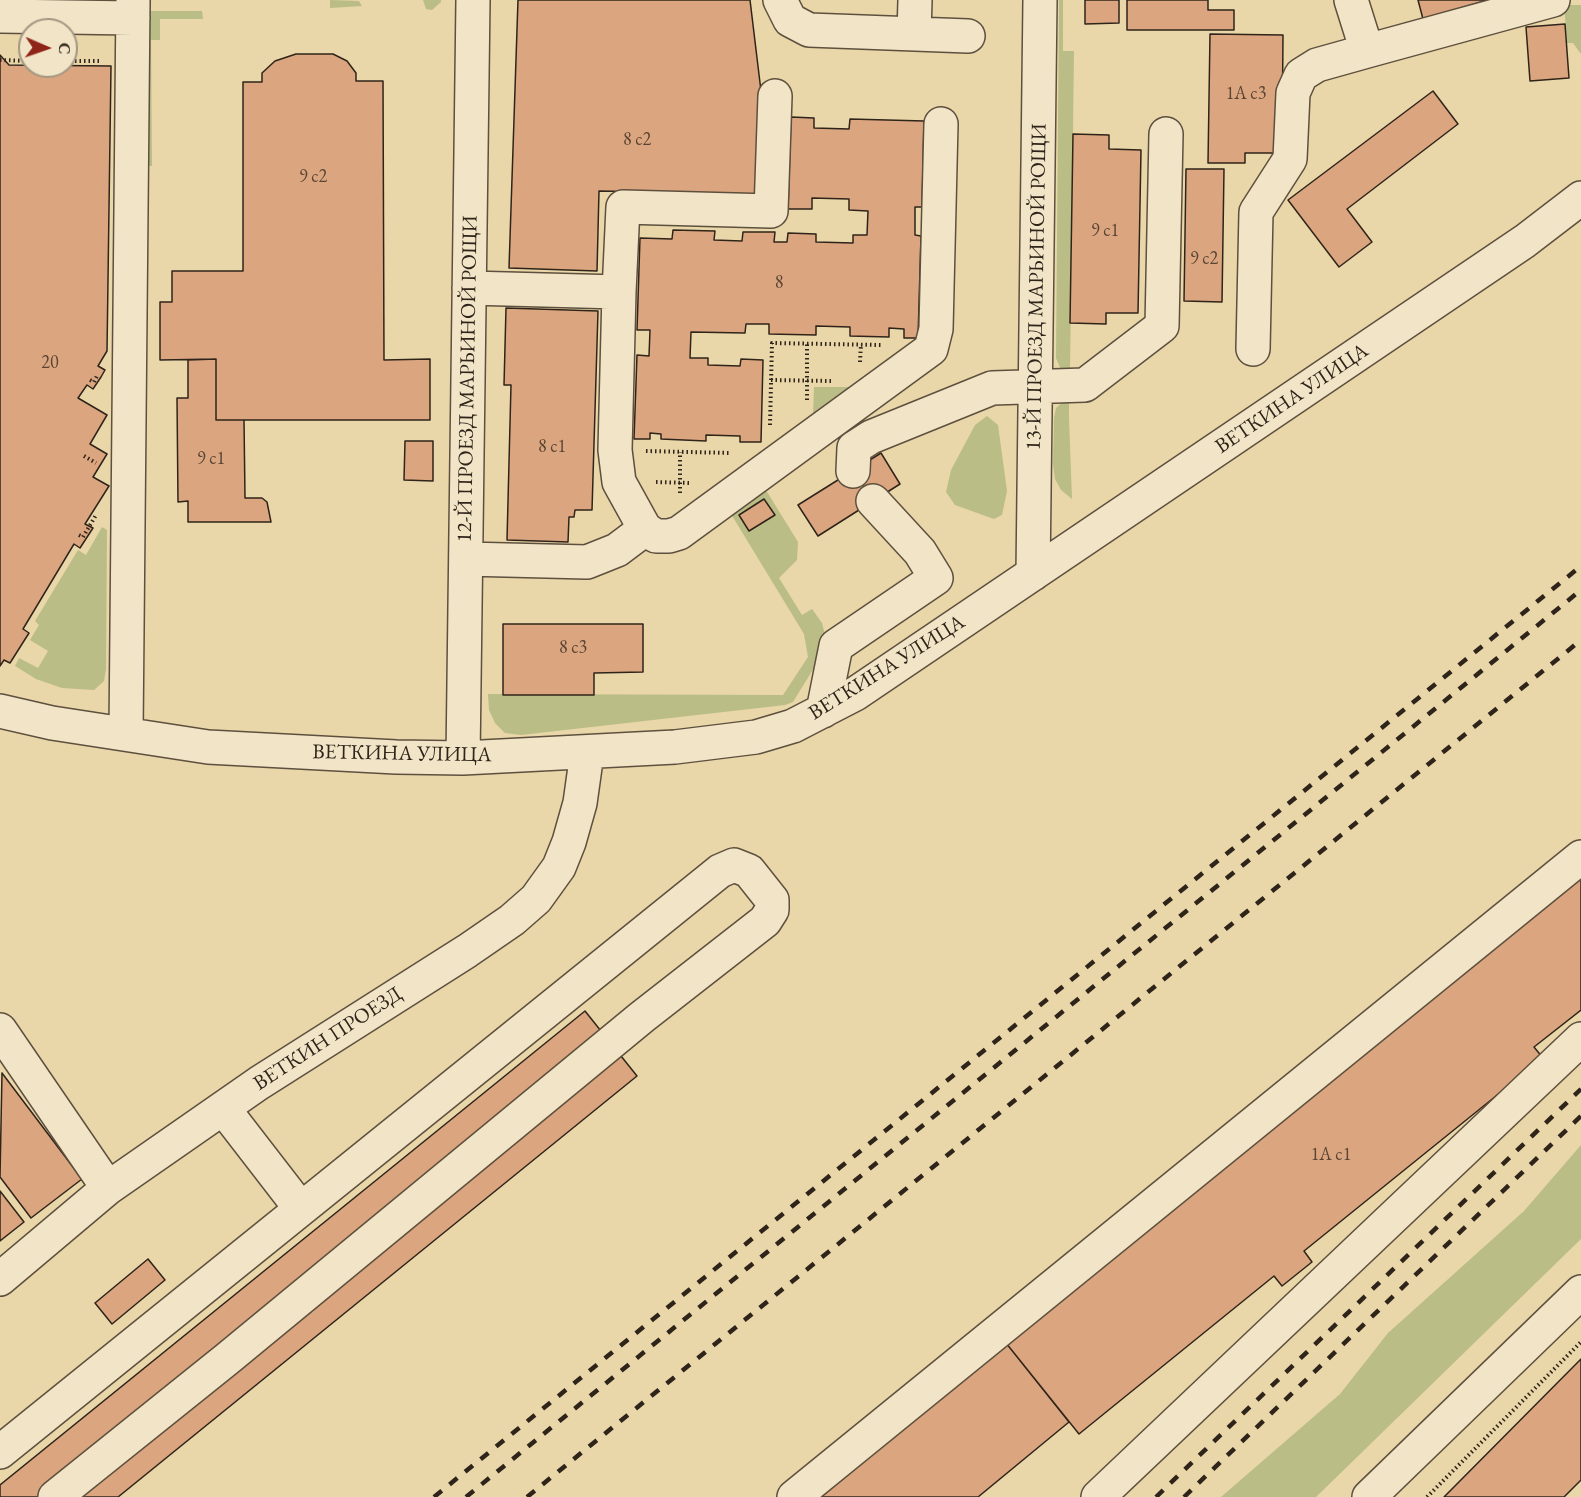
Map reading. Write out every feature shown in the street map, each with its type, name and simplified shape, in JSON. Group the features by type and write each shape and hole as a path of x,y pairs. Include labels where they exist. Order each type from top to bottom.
{"street":[{"name":"12-Й ПРОЕЗД МАРЬИНОЙ РОЩИ","path":"463,758 473,0"},
{"path":"780,0 790,20 809,30 968,36"},
{"path":"914,34 915,0"},
{"name":"13-Й ПРОЕЗД МАРЬИНОЙ РОЩИ","path":"1033,574 1040,0"},
{"path":"1351,0 1367,51"},
{"path":"1252,349 1256,212 1290,159 1293,93 1301,75 1317,65 1553,0"},
{"path":"0,16 133,9 126,734"},
{"path":"775,96 771,211 622,207 618,292 617,466 645,529 656,536 669,536 679,532 741,469 806,440 931,349 936,329 941,124"},
{"path":"853,471 854,448 871,437 992,388 1085,385 1162,326 1166,134"},
{"name":"ВЕТКИНА УЛИЦА","path":"0,711 52,723 208,747 396,757 463,758 675,747 756,736 793,726 855,694 1525,241 1581,198"},
{"path":"469,288 618,292"},
{"path":"823,711 836,646 936,578 920,552 873,501"},
{"path":"466,559 587,562 617,550 645,529"},
{"name":"ВЕТКИН ПРОЕЗД","path":"0,1279 108,1188 223,1108 467,951 536,899 559,867 569,842 580,803 587,753"},
{"path":"794,1497 1581,856"},
{"path":"0,1452 720,871 734,865 747,869 772,900 772,910 765,921 642,1017 245,1344 55,1497"},
{"path":"0,1030 108,1188"},
{"path":"1098,1497 1581,1039"},
{"path":"223,1108 301,1209"},
{"path":"1369,1497 1581,1292"}],"path":[{"path":"0,60 18,61"},
{"path":"770,435 772,343 884,345"},
{"path":"806,440 807,344"},
{"path":"90,380 94,382 97,375"},
{"path":"771,380 839,381"},
{"path":"84,456 94,462"},
{"path":"617,466 741,469"},
{"path":"617,466 741,469"},
{"path":"79,535 83,537 89,526"},
{"path":"1427,1497 1581,1342"}],"green space":[{"path":"330,0 359,1 362,6 330,8"},
{"path":"423,0 441,0 441,2 432,10 426,9"},
{"path":"1059,0 1063,0 1063,51 1074,51 1070,371 1061,370 1056,358"},
{"path":"1564,5 1581,5 1581,54 1573,43 1567,43"},
{"path":"146,11 202,11 203,19 160,19 160,40 151,40 152,166 146,166"},
{"path":"814,387 852,387 813,415"},
{"path":"1069,396 1072,499 1061,490 1055,479 1053,464 1056,408"},
{"path":"987,416 998,425 1007,491 1002,515 994,519 955,505 946,492 951,470 975,425"},
{"path":"764,487 798,542 797,560 779,578 802,615 812,609 822,623 826,639 817,663 793,702 785,705 521,735 505,733 495,723 489,710 488,694 783,695 808,657 804,634 731,514"},
{"path":"102,527 107,530 104,681 94,690 62,688 36,679 15,666 19,658 38,668 48,651 30,640 39,625 35,621 78,550 86,555"},
{"path":"1581,1145 1581,1239 1316,1497 1221,1497 1340,1394 1388,1333 1524,1211"}],"building":[{"path":"518,0 750,0 761,91 759,194 599,191 597,271 509,268"},
{"path":"1085,0 1119,0 1119,23 1085,24"},
{"path":"1127,0 1208,0 1208,10 1234,10 1234,30 1127,30"},
{"path":"1418,0 1488,0 1423,19"},
{"path":"1565,24 1569,78 1530,81 1526,27"},
{"path":"1210,34 1283,35 1282,153 1245,153 1245,163 1208,163"},
{"path":"296,54 333,54 347,61 356,73 356,81 383,81 384,360 430,359 430,420 216,420 216,359 160,360 160,302 172,302 172,271 243,271 243,82 262,82 262,73 275,61"},
{"path":"0,55 9,65 18,65 18,78 78,78 78,66 111,66 107,351 98,366 105,370 101,377 93,389 87,385 78,398 107,415 90,444 107,454 93,477 109,486 85,524 93,528 80,548 74,544 23,629 29,633 10,663 4,660 0,666"},
{"path":"1433,91 1458,124 1347,209 1372,242 1339,267 1288,200"},
{"path":"791,117 814,118 814,128 849,129 850,119 924,121 922,207 915,207 915,235 921,236 918,338 904,338 904,329 889,328 889,337 850,336 850,327 816,326 816,335 769,334 769,324 746,324 745,333 691,332 690,358 708,358 708,365 740,366 741,359 763,360 761,442 740,442 740,436 706,435 706,441 661,439 661,434 650,433 650,439 634,439 637,355 649,356 650,330 637,330 640,238 672,239 673,230 715,231 714,240 742,241 743,232 775,232 774,242 787,242 788,233 816,234 816,242 853,243 853,235 867,235 868,211 849,210 849,199 812,198 812,209 788,209"},
{"path":"1073,134 1109,135 1109,149 1141,150 1138,313 1106,313 1106,324 1070,323"},
{"path":"1186,169 1224,169 1222,302 1184,301"},
{"path":"506,308 598,311 592,510 575,510 574,517 569,517 568,542 507,540 511,385 504,385"},
{"path":"216,359 216,420 244,420 245,498 262,498 267,502 271,522 188,522 188,501 178,502 177,398 188,398 188,360"},
{"path":"405,441 433,441 433,481 404,480"},
{"path":"881,453 900,484 818,536 798,505"},
{"path":"764,499 775,515 749,531 739,515"},
{"path":"503,624 643,624 643,672 594,673 594,695 503,695"},
{"path":"1581,878 1581,1010 1534,1047 1543,1058 1304,1251 1312,1262 1282,1286 1274,1276 1079,1434 1006,1343"},
{"path":"585,1011 637,1076 118,1497 0,1497 0,1485"},
{"path":"2,1073 82,1179 31,1218 0,1177"},
{"path":"0,1191 24,1222 0,1241"},
{"path":"148,1259 165,1280 112,1324 95,1303"},
{"path":"1006,1343 1069,1422 978,1497 821,1497"},
{"path":"1581,1359 1581,1480 1564,1497 1444,1497"}],"railway":[{"path":"434,1497 1581,566"},
{"path":"466,1497 1581,590"},
{"path":"527,1497 1581,640"},
{"path":"1156,1497 1581,1089"},
{"path":"1184,1497 1581,1116"}]}
